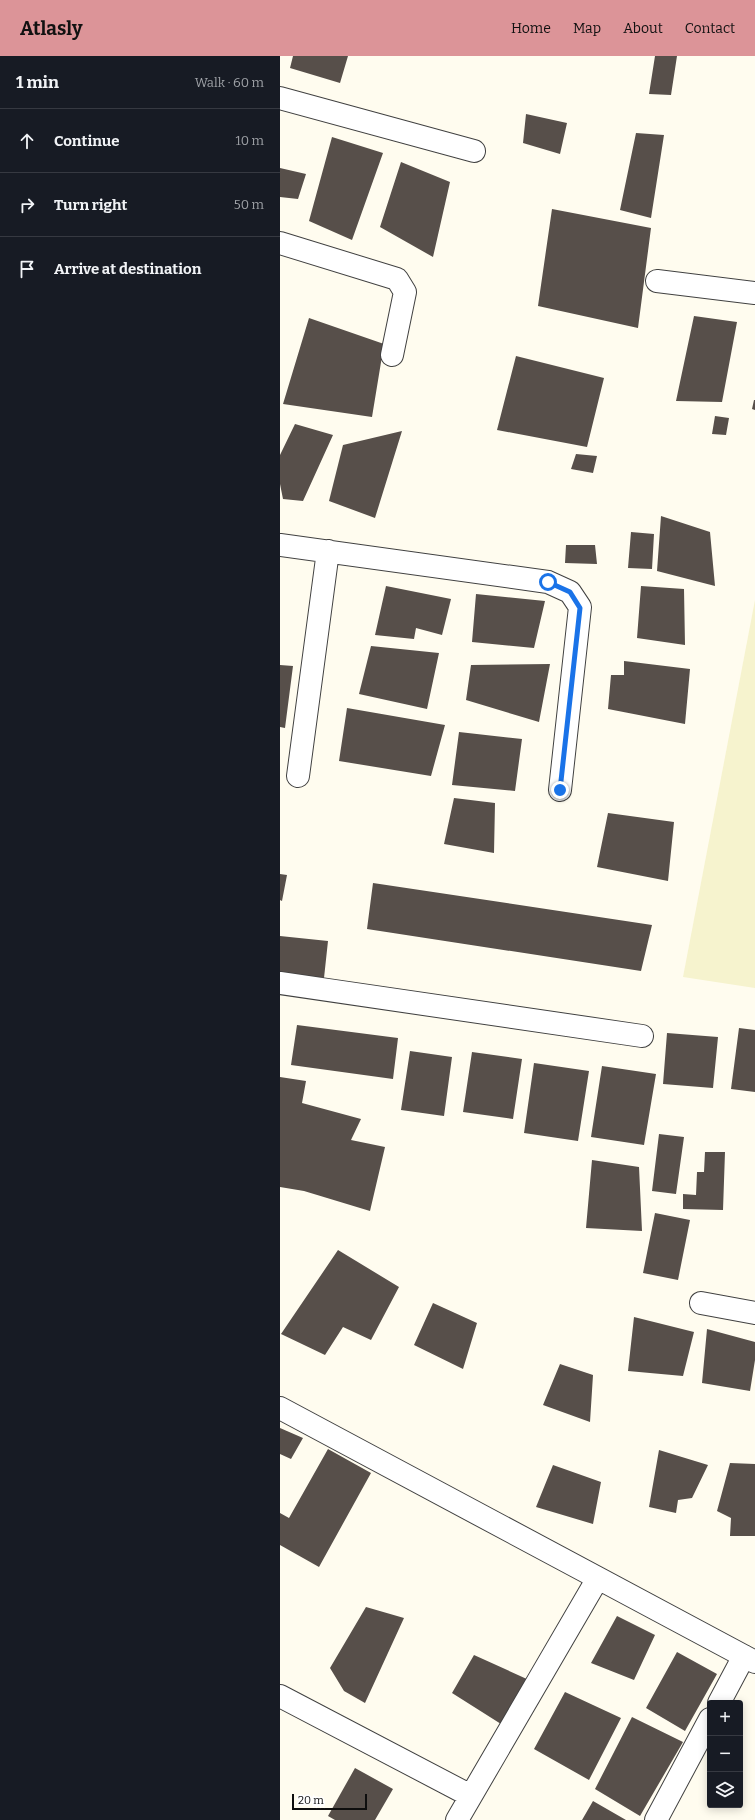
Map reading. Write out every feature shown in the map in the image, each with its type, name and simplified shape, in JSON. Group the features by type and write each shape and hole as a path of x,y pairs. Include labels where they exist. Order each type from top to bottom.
{"street":[{"path":"280,98 474,151"},
{"path":"280,243 397,280 405,292 392,355"},
{"path":"657,281 755,293"},
{"path":"280,545 548,582 570,592 580,608 560,790"},
{"path":"298,776 328,552"},
{"path":"280,983 642,1036"},
{"path":"701,1303 755,1313"},
{"path":"280,1408 749,1659 721,1700"},
{"path":"457,1820 598,1578"},
{"path":"280,1696 471,1796"},
{"path":"656,1820 707,1725"}],"shaded area":[{"path":"755,600 755,988 683,977"}],"building":[{"path":"293,56 348,56 340,83 290,68"},
{"path":"655,56 677,56 671,95 649,94"},
{"path":"526,114 567,123 560,154 523,143"},
{"path":"636,133 664,135 651,218 620,210"},
{"path":"332,137 383,153 352,240 309,221"},
{"path":"401,162 450,182 433,257 380,227"},
{"path":"280,168 306,174 298,199 280,197"},
{"path":"552,209 651,228 638,328 538,306"},
{"path":"694,316 737,322 722,402 676,401"},
{"path":"309,318 384,344 372,417 283,404"},
{"path":"516,356 604,378 587,447 497,430"},
{"path":"755,400 755,410 752,409"},
{"path":"715,416 729,418 726,435 712,434"},
{"path":"295,424 333,435 303,501 283,499 280,484 280,455"},
{"path":"402,431 375,518 329,501 343,445"},
{"path":"576,454 597,456 593,473 571,469"},
{"path":"661,516 710,532 715,586 657,571"},
{"path":"631,532 654,534 652,569 628,568"},
{"path":"566,545 595,545 597,564 565,563"},
{"path":"386,586 451,599 442,635 416,628 414,639 375,635"},
{"path":"641,586 684,589 685,645 637,638"},
{"path":"476,594 545,601 534,648 472,642"},
{"path":"371,646 439,653 427,709 359,694"},
{"path":"624,661 690,669 685,724 608,709 611,675 624,675"},
{"path":"550,664 539,722 466,700 471,665"},
{"path":"280,665 293,666 285,728 280,727"},
{"path":"347,708 445,725 431,776 339,761"},
{"path":"459,732 522,739 515,791 452,785"},
{"path":"454,798 495,803 494,853 444,844"},
{"path":"608,813 674,822 668,881 597,867"},
{"path":"280,874 287,875 282,901 280,900"},
{"path":"373,883 652,925 641,971 367,929"},
{"path":"280,936 328,941 324,978 280,973"},
{"path":"297,1025 398,1038 393,1079 291,1065"},
{"path":"739,1028 755,1030 755,1092 731,1089"},
{"path":"667,1033 718,1037 713,1088 663,1084"},
{"path":"410,1051 452,1057 444,1116 401,1110"},
{"path":"472,1052 522,1059 513,1119 463,1112"},
{"path":"534,1063 589,1071 578,1141 524,1133"},
{"path":"602,1066 656,1074 644,1145 591,1137"},
{"path":"280,1077 306,1081 302,1103 361,1119 351,1140 385,1147 370,1211 304,1191 280,1187"},
{"path":"659,1134 684,1137 676,1194 652,1191"},
{"path":"705,1152 725,1152 723,1210 683,1209 683,1194 696,1195 697,1172 704,1172"},
{"path":"592,1160 639,1167 642,1231 586,1228"},
{"path":"655,1213 690,1220 678,1280 643,1273"},
{"path":"338,1250 399,1287 371,1340 343,1327 325,1355 281,1334"},
{"path":"433,1303 477,1323 463,1369 414,1345"},
{"path":"634,1317 694,1332 683,1376 628,1371"},
{"path":"707,1329 755,1342 755,1360 750,1391 702,1383"},
{"path":"560,1364 593,1375 590,1422 543,1405"},
{"path":"280,1428 303,1438 291,1459 280,1454"},
{"path":"328,1449 371,1473 319,1567 280,1545 280,1513 289,1518"},
{"path":"659,1450 708,1465 692,1498 678,1500 676,1513 649,1507"},
{"path":"730,1463 755,1464 755,1536 730,1536 731,1518 717,1511"},
{"path":"553,1465 601,1482 593,1524 536,1507"},
{"path":"366,1607 404,1618 365,1703 344,1691 330,1668"},
{"path":"617,1616 655,1635 634,1680 591,1663"},
{"path":"677,1652 717,1674 685,1731 646,1708"},
{"path":"474,1655 529,1680 501,1724 452,1693"},
{"path":"565,1692 621,1718 589,1780 534,1749"},
{"path":"632,1717 683,1742 640,1816 595,1789"},
{"path":"355,1768 393,1789 375,1820 335,1820 328,1816"},
{"path":"593,1801 626,1820 582,1820"}],"route":[{"path":"548,582 570,592 580,608 560,790"}]}
